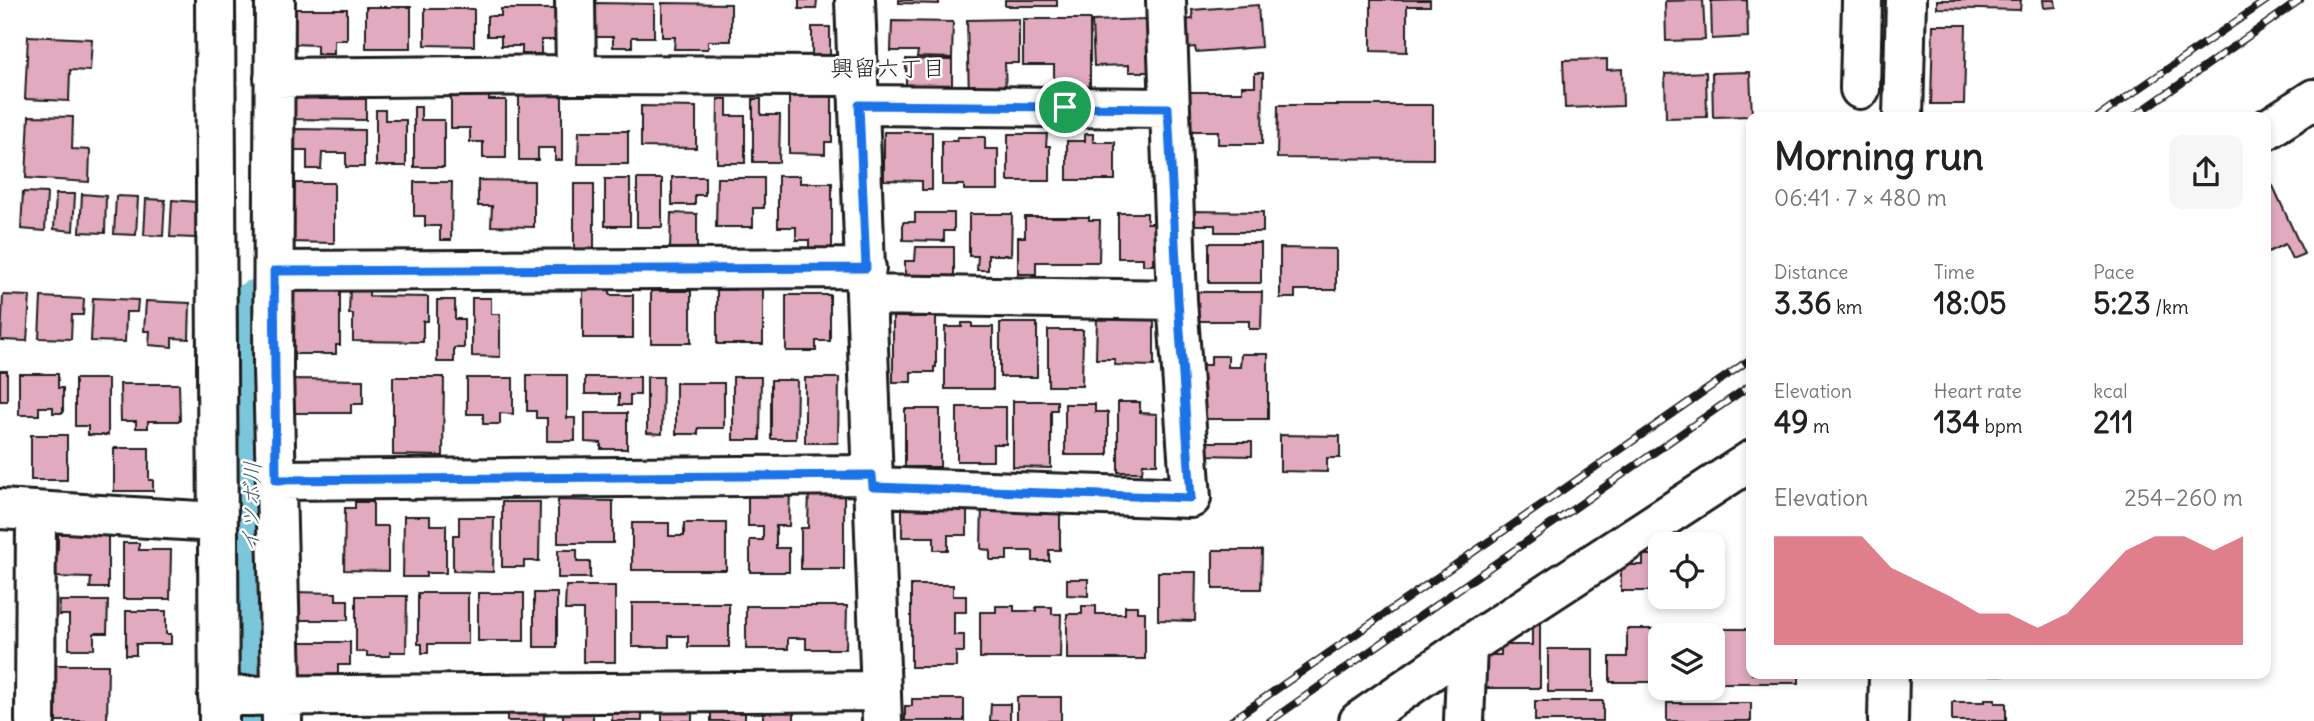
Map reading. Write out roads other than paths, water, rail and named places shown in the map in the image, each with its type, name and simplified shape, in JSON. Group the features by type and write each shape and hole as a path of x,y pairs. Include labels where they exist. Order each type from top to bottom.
{"street":[{"path":"215,0 216,522 251,704"},
{"path":"251,704 276,480 275,0"},
{"path":"575,0 576,75"},
{"path":"251,704 881,706 855,0"},
{"path":"276,480 872,481 1191,498 1168,108 1166,0"},
{"path":"1860,89 1862,0"},
{"path":"1903,112 1906,0"},
{"path":"274,78 576,75 1168,108"},
{"path":"2271,127 2314,99"},
{"path":"274,271 867,281 1178,300"},
{"path":"1359,721 1467,646 1746,464"},
{"path":"36,721 18,510 216,522"},
{"path":"1464,721 1467,646"},
{"path":"1888,721 1889,679"}],"waterway":[{"name":"イツボ川","path":"254,721 249,585 258,312"}],"railway":[{"path":"2105,112 2267,0"},
{"path":"2140,112 2300,0"},
{"path":"1231,721 1746,362"},
{"path":"1270,721 1746,388"}],"district":[{"name":"興留六丁目","path":"888,68"}]}
